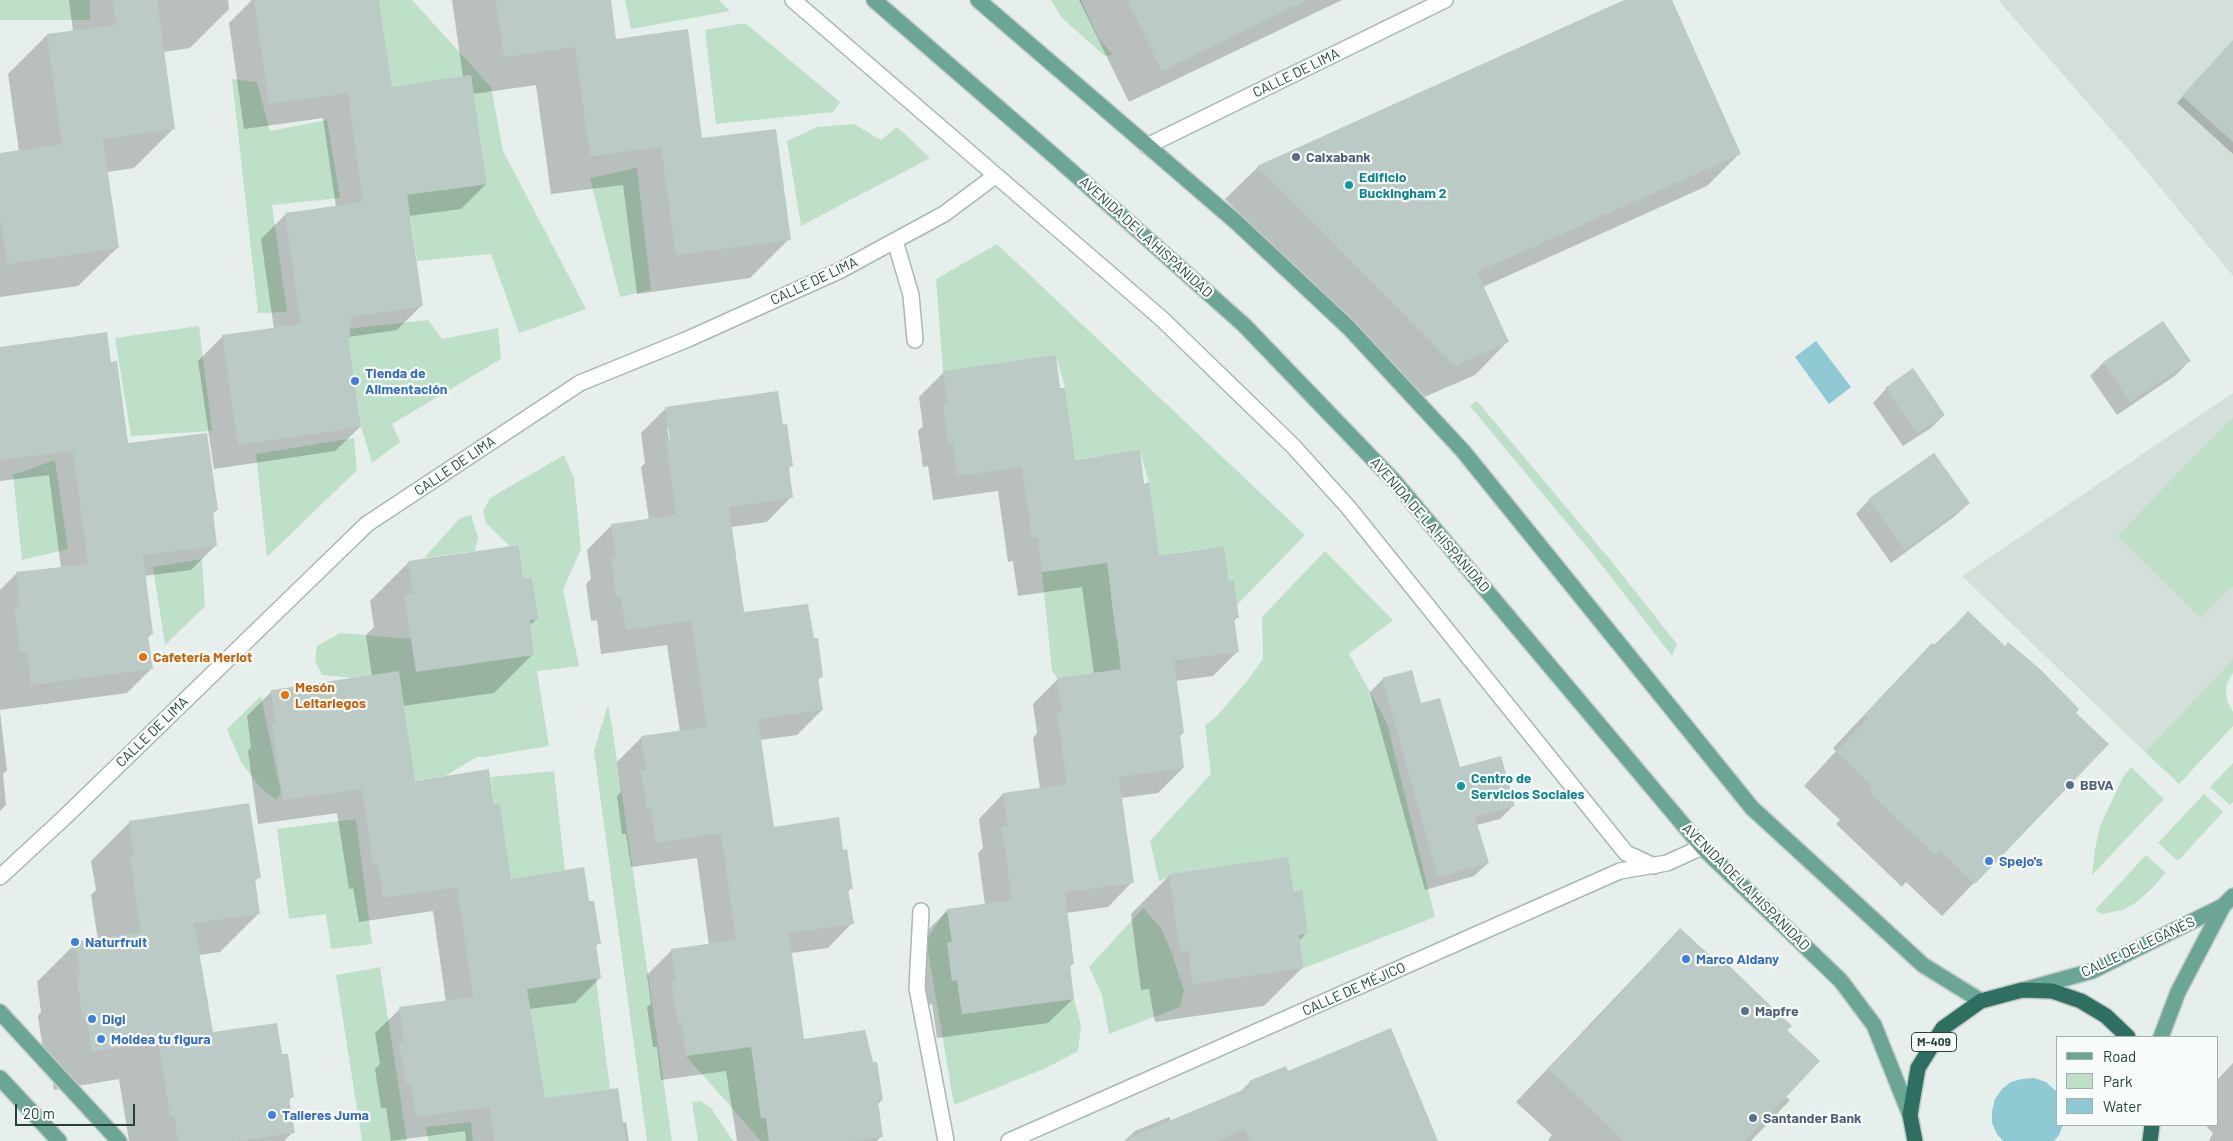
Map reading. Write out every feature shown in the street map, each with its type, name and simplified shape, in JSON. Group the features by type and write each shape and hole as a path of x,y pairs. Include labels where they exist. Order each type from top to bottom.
{"highway":[{"name":"M-409","path":"1915,1141 1910,1115 1918,1068 1943,1028 1981,1001 2022,990 2052,991 2081,1001 2106,1016 2127,1036"}],"main road":[{"name":"AVENIDA DE LA HISPANIDAD","path":"874,0 1060,161 1244,325 1396,482 1702,847 1841,981 1874,1025 1910,1115"},
{"path":"978,0 1235,221 1349,328 1456,444 1752,808 1923,965 1981,1001"},
{"name":"CALLE DE LEGANÉS","path":"2022,990 2092,971 2228,901"},
{"name":"CALLE DE LEGANÉS","path":"2161,1036 2178,992 2228,901"},
{"path":"0,1012 120,1141"},
{"path":"0,1078 59,1141"}],"street":[{"path":"793,0 1162,319 1293,446 1348,507 1626,853 1654,866"},
{"name":"CALLE DE LIMA","path":"1147,146 1445,0"},
{"name":"CALLE DE LIMA","path":"0,877 367,524 580,383 688,339 838,271 944,214 995,176"},
{"path":"895,241 911,295 915,340"},
{"name":"CALLE DE MÉJICO","path":"1009,1141 1620,871 1667,863 1702,847"},
{"path":"921,911 917,988 946,1141"}],"shaded area":[{"path":"1998,0 2233,0 2233,276 2134,156"},
{"path":"2233,393 2233,660 2145,752 1962,576"}],"green space":[{"path":"0,0 90,0 90,20 0,20"},
{"path":"379,0 412,0 491,87 503,151 586,309 519,333 491,254 417,261 404,172 441,167 444,190 487,184 471,75 392,88"},
{"path":"625,0 719,0 730,11 631,29"},
{"path":"1051,0 1081,0 1099,39 1113,55 1105,56 1062,18"},
{"path":"745,23 840,102 833,112 716,124 705,30"},
{"path":"232,79 257,82 270,131 327,120 340,198 272,205 287,312 258,313"},
{"path":"854,124 881,140 897,127 930,158 801,226 787,141 817,127"},
{"path":"637,168 651,290 620,297 590,178"},
{"path":"997,244 1305,535 1237,605 1234,580 1229,581 1224,546 1182,552 1157,571 1149,483 1140,451 1070,460 1070,426 1065,388 1056,356 943,371 936,279"},
{"path":"428,320 442,339 498,328 501,359 392,424 400,442 372,463 361,427 347,329"},
{"path":"199,326 212,431 131,436 115,338"},
{"path":"1477,401 1608,557 1677,644 1672,656 1600,563 1470,406"},
{"path":"2233,417 2233,586 2201,618 2117,536"},
{"path":"354,438 357,470 267,557 256,454"},
{"path":"564,455 574,478 581,549 563,590 579,666 537,671 549,746 477,757 445,776 411,781 410,747 404,705 395,672 354,678 322,675 315,661 317,646 340,633 411,639 420,638 490,661 534,654 530,620 539,618 532,577 523,578 519,545 510,546 499,536 486,523 483,511 490,498"},
{"path":"55,460 68,549 22,560 13,475"},
{"path":"471,515 478,537 475,551 424,558 460,518"},
{"path":"1110,548 1111,597 1116,634 1129,683 1102,687 1100,672 1057,678 1052,671 1042,572 1085,566"},
{"path":"1325,551 1393,620 1349,654 1387,723 1435,917 1304,968 1299,935 1302,890 1294,891 1288,858 1178,873 1159,881 1150,841 1211,774 1205,725 1216,717 1248,680 1263,659 1262,617"},
{"path":"202,559 205,606 165,645 153,567"},
{"path":"2233,659 2233,673 2227,683 2226,691 2227,701 2233,712 2233,726 2179,784 2145,752"},
{"path":"261,696 281,793 276,800 260,787 241,762 227,729"},
{"path":"608,705 672,1141 647,1141 594,751"},
{"path":"2233,763 2233,802 2230,805 2210,787"},
{"path":"2131,767 2164,799 2092,875 2100,826 2123,777"},
{"path":"554,771 565,870 541,874 543,889 508,894 506,845 500,804 494,804 491,777"},
{"path":"2204,794 2223,812 2178,861 2158,843"},
{"path":"356,819 372,944 331,949 326,914 289,919 277,829"},
{"path":"2146,855 2166,873 2154,886 2137,902 2123,910 2101,914 2095,910"},
{"path":"1143,908 1161,928 1172,954 1184,990 1180,1007 1109,1034 1102,995 1089,967"},
{"path":"947,909 952,942 947,943 952,980 957,980 962,1014 1074,999 1081,1025 1078,1051 1046,1068 954,1105 926,940"},
{"path":"380,967 407,1141 362,1141 336,975"},
{"path":"520,976 557,984 596,979 610,1089 573,1094 540,1113"},
{"path":"753,1030 761,1118 766,1118 769,1141 761,1141 686,1056"},
{"path":"700,1101 711,1108 733,1141 698,1141 692,1102"},
{"path":"471,1122 473,1141 428,1141 426,1127"}],"water":[{"path":"1816,341 1851,387 1829,404 1795,357"},
{"path":"2034,1078 2046,1082 2056,1091 2056,1126 2063,1126 2054,1141 2003,1141 1997,1134 1992,1123 1995,1099 2002,1089 2011,1082"}],"building":[{"path":"113,0 157,0 175,129 103,139 119,248 7,264 0,215 0,153 62,144 47,34 116,25"},
{"path":"254,0 379,0 392,87 471,75 487,184 407,195 423,306 351,317 349,344 361,427 238,445 222,335 301,324 285,213 363,202 348,93 269,104"},
{"path":"496,0 611,0 616,39 688,29 702,138 776,129 791,240 676,255 661,147 590,156 575,47 504,57"},
{"path":"1127,0 1307,0 1162,71"},
{"name":"Edificio Buckingham 2","path":"1624,0 1672,0 1741,154 1477,272 1509,342 1455,366 1257,166"},
{"path":"2233,40 2233,142 2182,96"},
{"path":"2163,321 2191,361 2130,402 2103,362"},
{"path":"107,332 111,362 117,361 128,443 207,433 218,510 213,511 217,546 143,555 153,634 148,635 153,669 31,685 27,652 20,652 14,606 20,606 16,572 88,564 73,451 0,460 0,347"},
{"path":"1056,355 1060,388 1065,388 1075,460 1140,450 1144,484 1149,482 1159,556 1224,546 1229,581 1234,580 1239,618 1234,618 1239,652 1174,660 1184,733 1180,734 1184,768 1119,777 1134,883 1065,892 1074,964 1070,965 1074,999 962,1014 957,980 952,981 947,943 952,942 947,909 1012,900 1002,827 1008,826 1003,793 1067,784 1057,712 1062,711 1057,678 1121,669 1107,563 1042,572 1038,537 1032,538 1022,467 957,476 953,442 948,443 943,405 948,404 943,371"},
{"path":"1913,368 1945,415 1917,433 1885,388"},
{"path":"778,391 783,425 787,424 793,466 789,467 793,498 729,507 744,612 808,604 814,638 818,638 823,677 818,678 823,710 758,719 774,827 839,817 843,850 847,849 853,889 848,889 854,924 789,933 804,1039 865,1030 873,1062 877,1062 883,1100 878,1101 883,1137 853,1141 769,1141 766,1118 761,1118 751,1047 686,1056 682,1022 678,1023 671,981 676,981 671,949 736,940 721,833 656,843 651,809 647,810 641,770 646,770 641,736 707,727 691,621 626,630 621,596 616,596 611,558 616,557 611,524 676,515 666,441 670,441 665,407"},
{"path":"1934,453 1970,503 1905,550 1868,499"},
{"path":"519,545 523,578 532,577 539,619 530,620 534,655 416,672 404,595 413,593 408,561"},
{"path":"1968,611 2005,646 2008,642 2041,670 2079,709 2076,713 2109,744 1975,884 1940,851 1935,855 1868,791 1872,786 1836,752 1868,718 1864,715 1932,643 1936,646"},
{"name":"Centro de Servicios Sociales","path":"1412,670 1421,703 1440,698 1460,767 1501,756 1515,806 1475,817 1489,863 1438,877 1382,678"},
{"path":"399,671 415,781 489,769 494,804 500,804 511,879 584,867 589,901 594,901 601,944 596,944 601,978 527,989 545,1098 618,1088 626,1141 494,1141 490,1107 416,1117 411,1083 406,1084 399,1043 404,1041 399,1007 473,997 457,887 383,898 378,864 373,865 362,789 283,800 272,725 276,724 271,690"},
{"path":"249,803 261,878 255,879 260,914 194,923 213,1032 277,1023 282,1054 288,1054 294,1097 289,1098 295,1133 236,1141 178,1141 174,1115 170,1116 158,1041 92,1052 87,1019 83,1019 76,975 80,975 75,942 141,932 130,855 134,854 129,821"},
{"path":"1288,857 1294,891 1302,890 1308,934 1299,935 1304,968 1193,984 1188,951 1180,952 1169,874"},
{"path":"1680,928 1717,962 1721,958 1792,1026 1787,1030 1820,1061 1745,1141 1624,1141 1548,1068 1595,1021"},
{"path":"1391,1028 1438,1141 1250,1141 1245,1129 1216,1141 1122,1141 1252,1086 1249,1081 1286,1066 1288,1071"}],"place":[{"name":"Caixabank","path":"1296,157"},
{"name":"Edificio Buckingham 2","path":"1349,185"},
{"name":"Tienda de Alimentación","path":"355,381"},
{"name":"Cafetería Merlot","path":"143,657"},
{"name":"Mesón Leitariegos","path":"285,695"},
{"name":"BBVA","path":"2070,785"},
{"name":"Centro de Servicios Sociales","path":"1461,786"},
{"name":"Spejo's","path":"1989,861"},
{"name":"Naturfruit","path":"75,942"},
{"name":"Marco Aldany","path":"1686,959"},
{"name":"Mapfre","path":"1745,1011"},
{"name":"Digi","path":"92,1019"},
{"name":"Moldea tu figura","path":"101,1039"},
{"name":"Talleres Juma","path":"272,1115"},
{"name":"Santander Bank","path":"1753,1118"}]}
